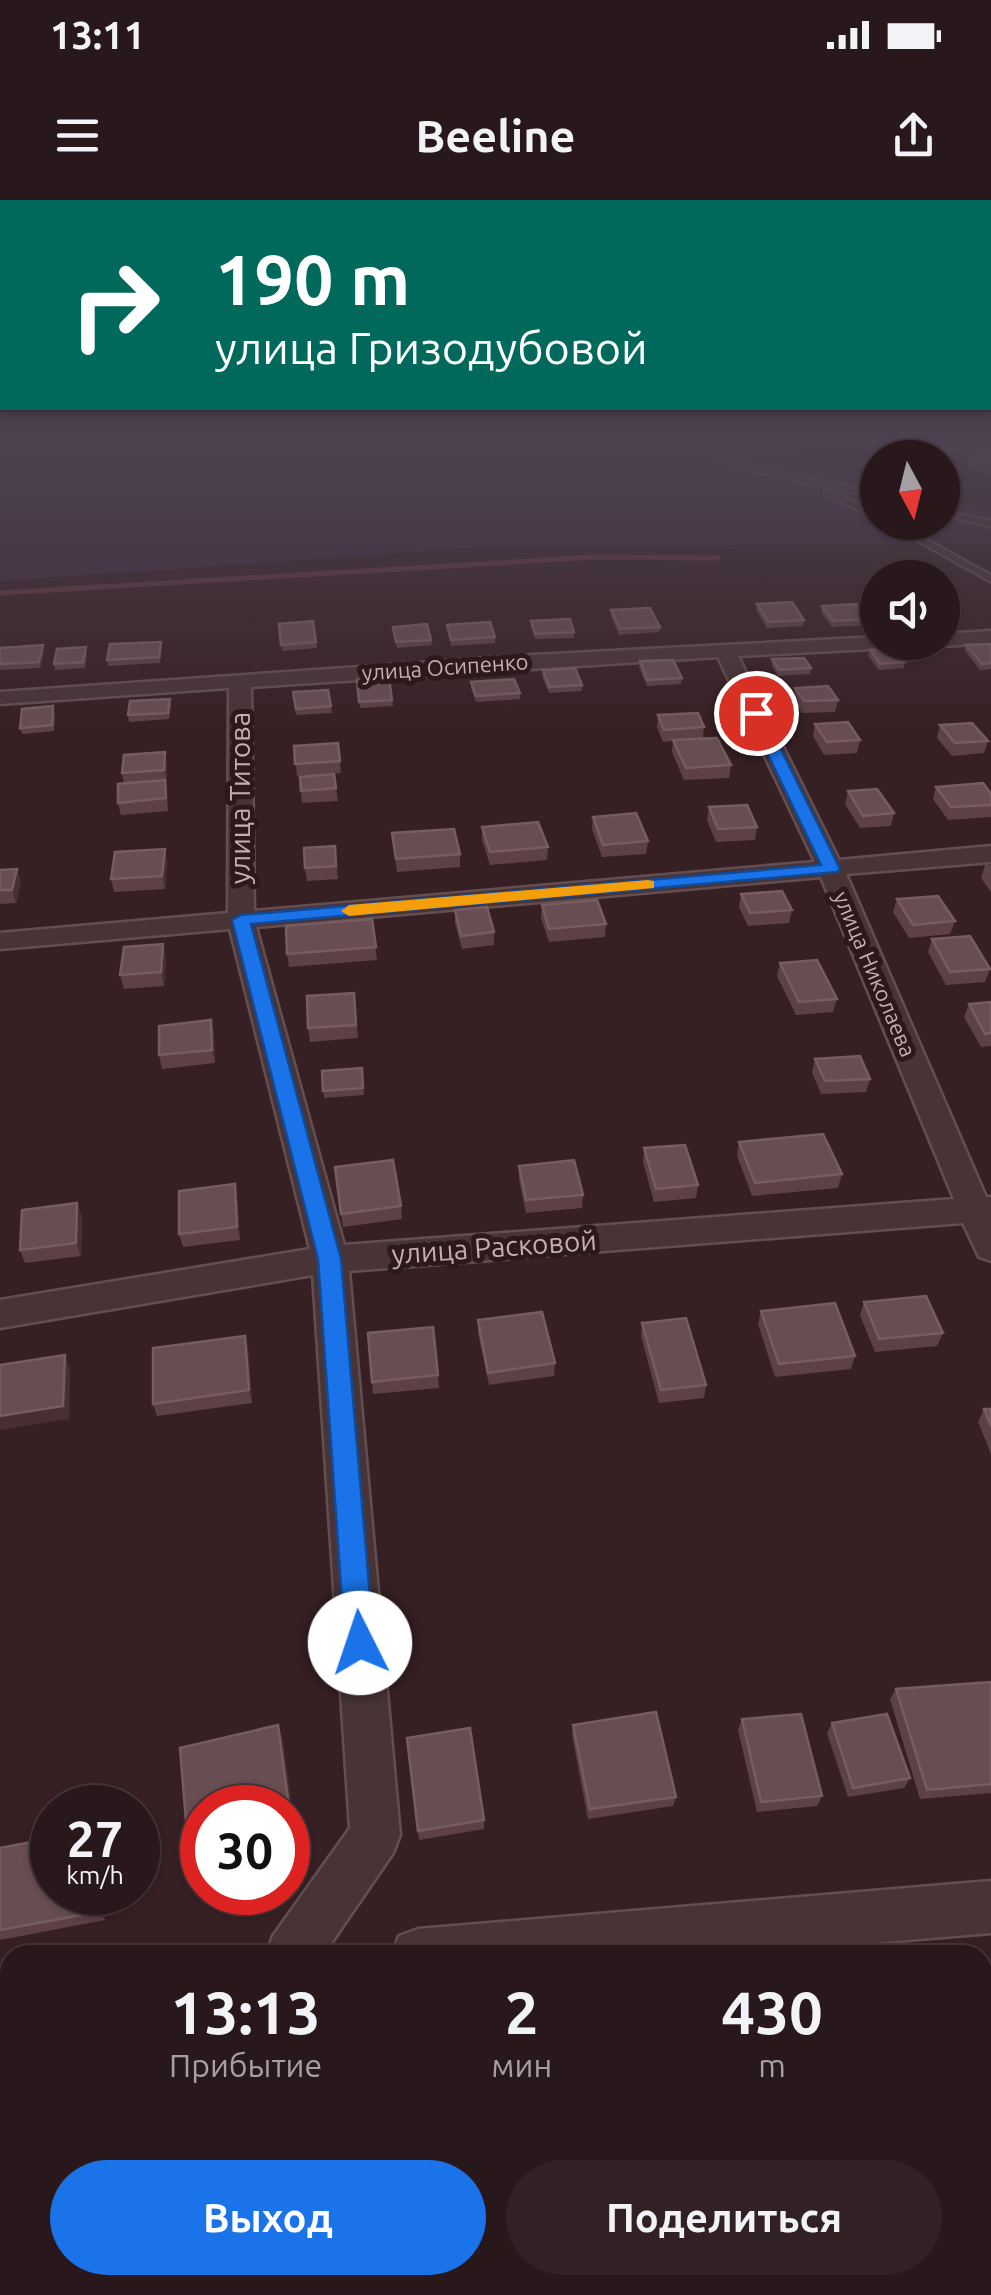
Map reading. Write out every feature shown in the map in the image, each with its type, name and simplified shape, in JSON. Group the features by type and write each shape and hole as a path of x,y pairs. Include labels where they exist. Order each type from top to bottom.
{"street":[{"path":"960,639 991,637"},
{"name":"улица Осипенко","path":"0,698 860,644"},
{"name":"улица Николаева","path":"725,651 832,869 982,1210 991,1248"},
{"name":"улица Титова","path":"240,681 241,920 330,1259 375,1835 299,1945"},
{"path":"0,940 991,854"},
{"name":"улица Расковой","path":"0,1314 330,1259 982,1210"},
{"path":"540,1945 991,1908"}],"lane":[{"path":"921,540 991,579"}],"shaded area":[{"path":"0,537 960,540 960,537 991,537 991,544 497,546 0,581"}],"building":[{"path":"792,602 804,620 768,622 757,604"},
{"path":"857,604 860,620 833,621 822,606"},
{"path":"650,608 660,627 620,629 611,610"},
{"path":"570,619 574,632 535,634 531,621"},
{"path":"313,621 316,642 281,645 279,624"},
{"path":"490,622 495,637 451,640 447,625"},
{"path":"427,624 431,640 396,642 393,627"},
{"path":"161,642 159,657 107,660 110,644"},
{"path":"991,644 991,663 982,664 966,645"},
{"path":"43,645 39,662 0,664 0,648"},
{"path":"86,647 83,662 54,664 57,649"},
{"path":"804,658 811,668 779,670 772,659"},
{"path":"673,660 682,678 647,680 640,661"},
{"path":"877,660 905,662 880,664"},
{"path":"575,668 582,685 549,687 543,670"},
{"path":"389,678 392,700 359,702 357,680"},
{"path":"514,679 520,693 476,696 471,682"},
{"path":"828,686 838,700 804,701 795,688"},
{"path":"328,690 331,706 296,709 293,692"},
{"path":"170,699 168,713 128,715 130,701"},
{"path":"53,706 52,725 20,728 22,709"},
{"path":"698,713 704,727 664,730 658,715"},
{"path":"848,722 860,740 827,742 815,724"},
{"path":"972,723 988,741 955,743 940,725"},
{"path":"717,738 731,765 686,768 673,740"},
{"path":"338,743 340,761 295,764 294,746"},
{"path":"165,752 164,770 122,773 124,755"},
{"path":"334,774 336,788 301,791 300,777"},
{"path":"165,780 166,798 118,803 118,784"},
{"path":"983,783 991,794 991,805 951,807 936,787"},
{"path":"877,789 894,813 863,816 848,791"},
{"path":"747,805 757,827 718,829 709,807"},
{"path":"636,813 648,841 603,845 593,817"},
{"path":"538,822 548,847 490,852 482,827"},
{"path":"454,829 460,854 396,859 392,833"},
{"path":"335,846 336,866 305,868 304,848"},
{"path":"165,849 162,876 111,879 115,852"},
{"path":"17,869 12,890 0,890 0,870"},
{"path":"782,891 792,910 750,913 741,894"},
{"path":"938,896 955,921 913,925 897,899"},
{"path":"597,900 606,924 549,929 542,905"},
{"path":"487,907 494,932 461,936 455,910"},
{"path":"372,919 376,947 287,954 286,926"},
{"path":"970,936 990,969 950,972 932,939"},
{"path":"163,944 161,972 120,975 124,947"},
{"path":"817,960 837,999 799,1002 780,963"},
{"path":"354,993 356,1025 308,1028 307,996"},
{"path":"991,1002 991,1033 985,1034 969,1004"},
{"path":"211,1020 212,1050 159,1055 159,1026"},
{"path":"860,1056 870,1079 825,1081 815,1059"},
{"path":"362,1068 363,1088 323,1091 322,1071"},
{"path":"823,1134 842,1174 755,1183 739,1142"},
{"path":"685,1145 698,1185 656,1189 644,1148"},
{"path":"393,1160 401,1206 341,1214 335,1167"},
{"path":"574,1160 583,1195 526,1200 519,1166"},
{"path":"235,1184 237,1227 179,1234 179,1191"},
{"path":"77,1203 76,1243 20,1250 22,1210"},
{"path":"926,1296 943,1333 879,1339 864,1302"},
{"path":"835,1303 855,1356 779,1364 761,1311"},
{"path":"542,1312 555,1363 488,1373 478,1320"},
{"path":"686,1318 706,1385 661,1390 642,1323"},
{"path":"433,1327 438,1375 372,1382 368,1333"},
{"path":"245,1336 249,1390 153,1404 153,1348"},
{"path":"65,1355 63,1406 0,1416 0,1365"},
{"path":"991,1682 991,1784 927,1790 896,1689"},
{"path":"656,1712 676,1797 590,1809 573,1725"},
{"path":"801,1714 822,1796 761,1802 742,1719"},
{"path":"887,1714 910,1778 853,1788 832,1723"},
{"path":"278,1725 286,1785 183,1785 180,1748"},
{"path":"470,1728 484,1820 418,1831 407,1738"},
{"path":"30,1842 30,1915 82,1915 0,1930 0,1848"}],"waterway":[{"path":"0,593 596,557 718,558"}],"slow traffic":[{"path":"349,911 648,885"}],"route":[{"path":"360,1643 330,1259 241,920 832,869 756,713"}]}
